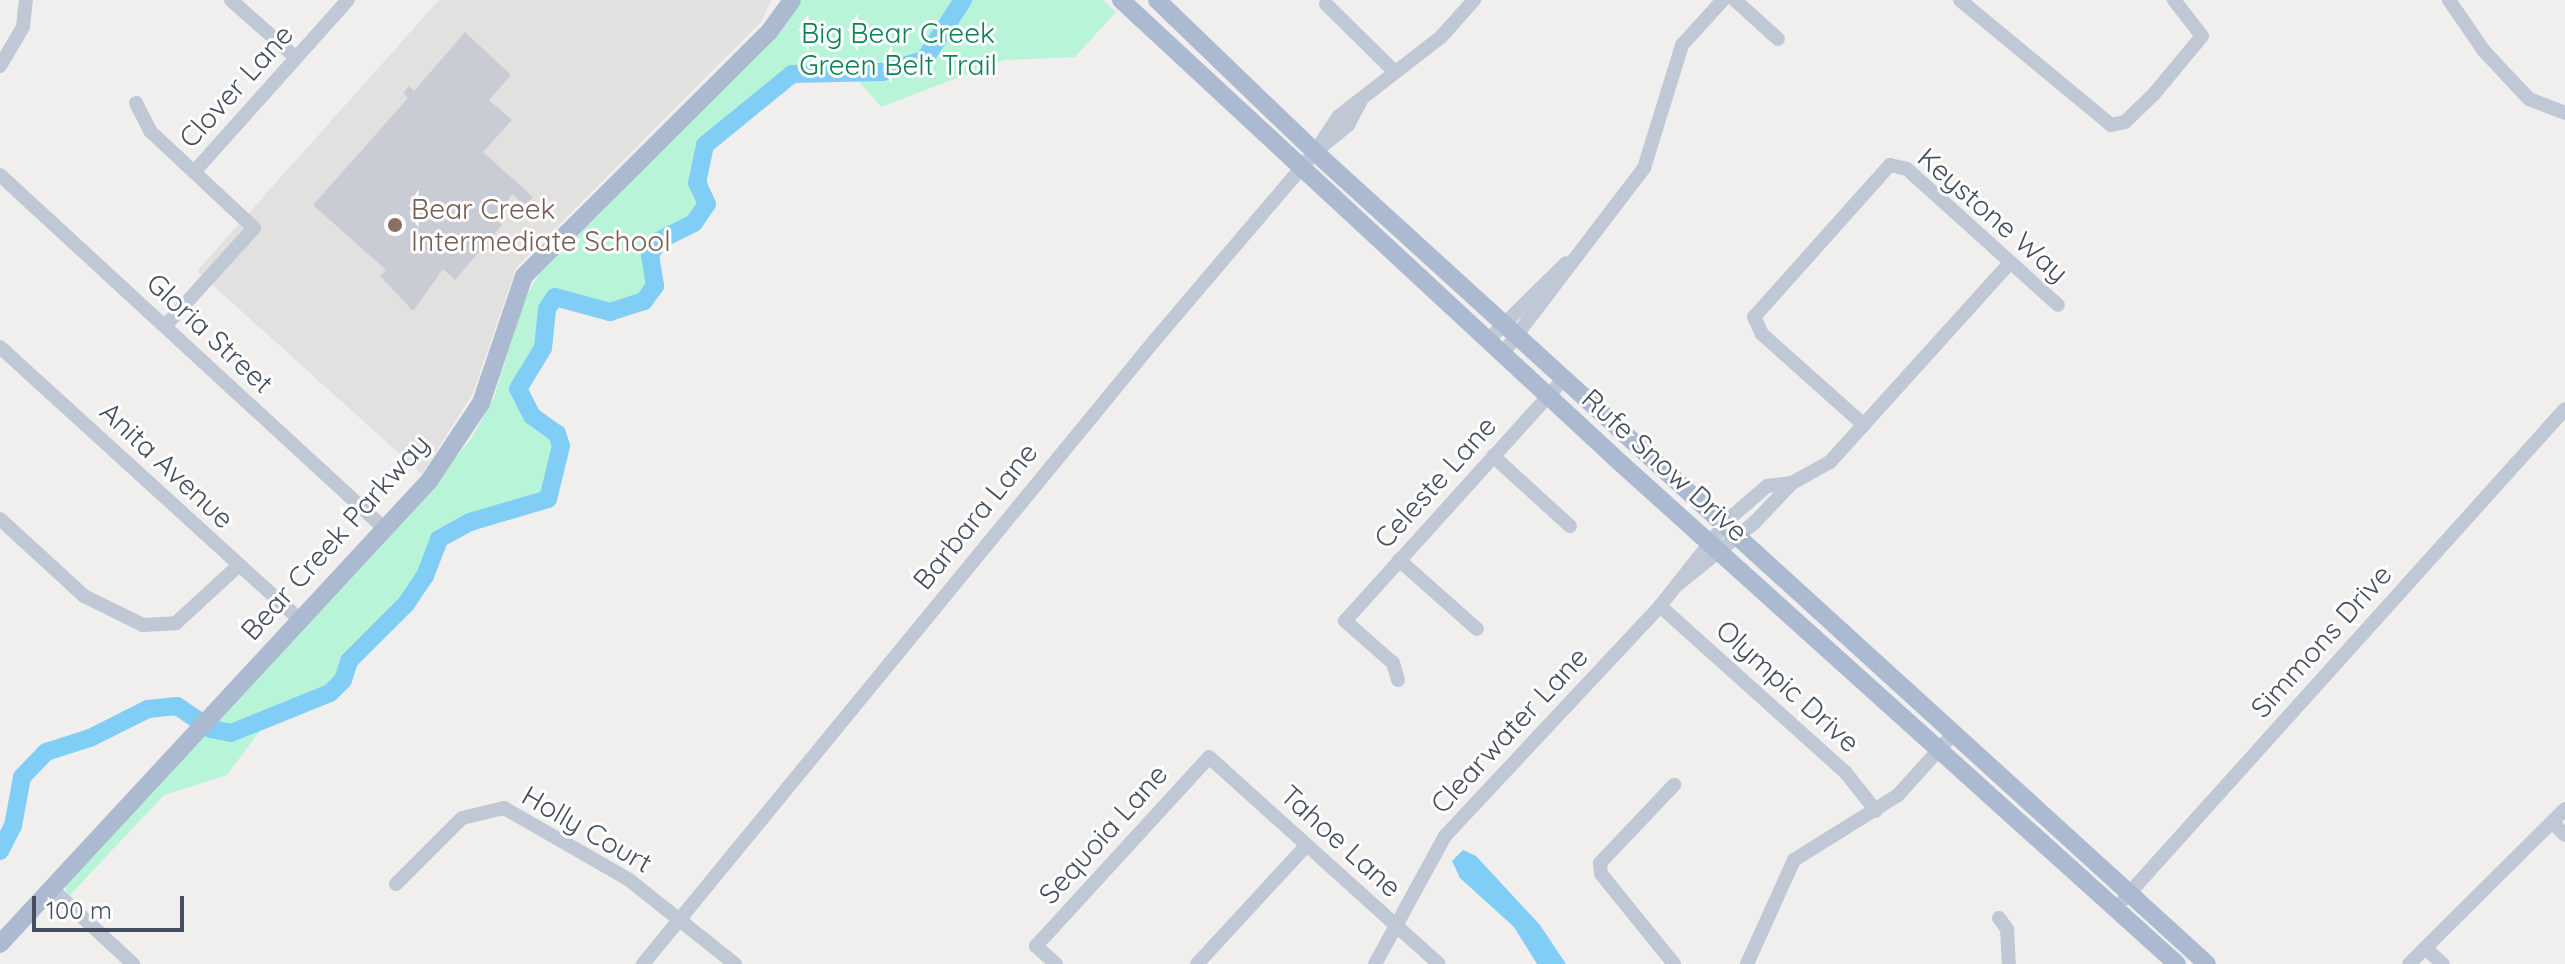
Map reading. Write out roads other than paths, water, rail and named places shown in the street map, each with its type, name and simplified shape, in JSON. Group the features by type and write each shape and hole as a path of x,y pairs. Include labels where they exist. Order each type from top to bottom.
{"main road":[{"name":"Bear Creek Parkway","path":"0,944 385,529 466,431 518,288 535,261 735,66 792,0"},
{"name":"Rufe Snow Drive","path":"1121,0 1548,396 1955,732 2207,964"},
{"name":"Rufe Snow Drive","path":"1167,3 1315,152 1564,379 1939,750 2177,964"}],"street":[{"path":"0,66 23,27 26,0"},
{"path":"231,0 296,58"},
{"name":"Clover Lane","path":"194,172 348,0"},
{"name":"Barbara Lane","path":"643,964 1315,152 1339,116 1441,37 1474,0"},
{"path":"1503,353 1570,261 1644,168 1682,45 1723,0"},
{"path":"1735,0 1778,39"},
{"path":"1960,0 2111,125 2125,122 2154,94 2202,36 2174,0"},
{"path":"2469,0 2452,5 2484,51 2529,99 2565,113"},
{"path":"1326,4 1394,71"},
{"path":"136,103 150,131 254,228 165,326"},
{"name":"Keystone Way","path":"1864,425 1754,322 1763,304 1895,163 2058,305"},
{"name":"Gloria Street","path":"0,175 385,529"},
{"path":"1489,339 1570,261"},
{"name":"Clearwater Lane","path":"1375,964 1399,927 1445,836 1721,537 1792,483 1822,469 2010,263"},
{"name":"Anita Avenue","path":"0,347 300,620"},
{"name":"Celeste Lane","path":"1398,680 1393,663 1345,621 1564,379"},
{"name":"Simmons Drive","path":"2116,908 2565,409"},
{"path":"1493,456 1570,526"},
{"path":"0,519 84,596 143,625 176,623 238,566"},
{"path":"1399,560 1477,629"},
{"name":"Olympic Drive","path":"1660,606 1846,773 1876,811"},
{"path":"1747,964 1794,860 1823,837 1876,811 1955,732"},
{"name":"Tahoe Lane","path":"1209,757 1439,964"},
{"name":"Sequoia Lane","path":"1056,964 1036,946 1209,757"},
{"path":"1674,785 1600,863 1601,874 1674,964"},
{"name":"Holly Court","path":"396,884 462,818 504,808 597,858 735,964"},
{"path":"2409,964 2565,809"},
{"path":"2552,822 2565,835"},
{"path":"1197,964 1307,845"},
{"path":"51,888 133,964"},
{"path":"1999,918 2007,929 2009,964"},
{"path":"2425,948 2443,964"}],"water":[{"path":"1463,850 1476,856 1540,925 1566,964 1537,964 1514,927 1460,878 1452,861"}],"waterway":[{"path":"0,851 13,826 22,777 46,752 90,738 148,709 177,706 211,729 231,733 330,693 343,680 349,661 406,604 425,576 439,539 470,522 548,499 561,446 557,434 532,416 518,389 543,348 547,309 555,297 610,312 644,301 655,286 650,256 658,241 694,223 707,204 697,183 705,145 792,74 882,72 924,60 963,0"}],"place":[{"name":"Bear Creek Intermediate School","path":"395,225"}],"park label":[{"name":"Big Bear Creek Green Belt Trail","path":"898,49"}]}
